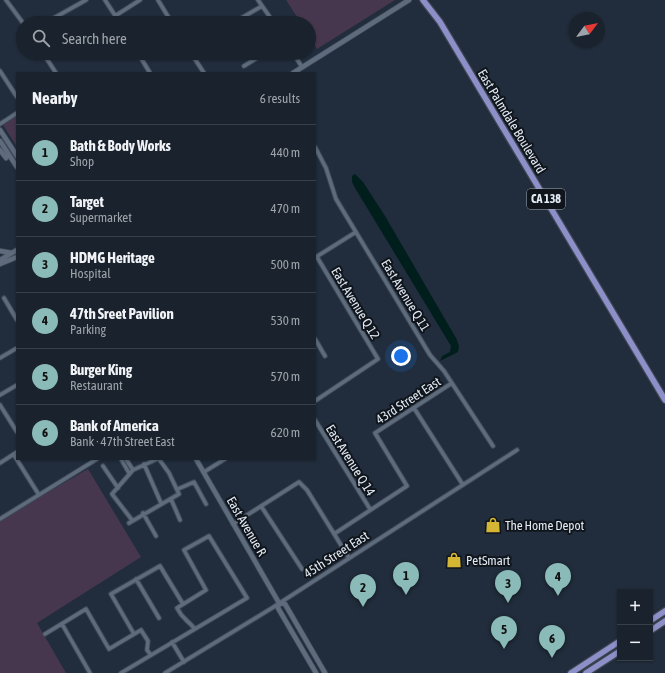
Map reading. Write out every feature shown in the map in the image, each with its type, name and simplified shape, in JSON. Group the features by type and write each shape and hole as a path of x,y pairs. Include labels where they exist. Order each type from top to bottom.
{"highway":[{"name":"East Palmdale Boulevard","path":"423,0 440,22 665,400"},
{"path":"653,619 665,611"},
{"path":"653,629 665,621"},
{"path":"571,673 617,643"},
{"path":"567,673 596,654 602,653"},
{"path":"586,673 617,653"}],"main road":[{"path":"316,58 409,0"},
{"path":"294,72 313,60"},
{"path":"0,130 16,155"},
{"path":"0,136 9,149 16,155"},
{"path":"0,141 16,165"},
{"path":"0,150 6,158"},
{"path":"0,251 15,251"},
{"path":"0,260 15,251"},
{"path":"0,264 16,257"},
{"name":"East Avenue R","path":"197,460 279,603 278,608 315,673"},
{"name":"East Avenue R","path":"279,603 285,604 323,671"}],"street":[{"path":"6,0 18,16"},
{"path":"57,16 86,0"},
{"path":"106,0 115,16 140,0"},
{"path":"158,0 168,16"},
{"path":"258,0 269,16"},
{"path":"245,16 262,6"},
{"path":"48,60 55,72"},
{"path":"142,60 149,72"},
{"path":"196,60 203,72"},
{"path":"244,66 254,60"},
{"path":"298,60 302,67"},
{"path":"0,70 16,95"},
{"path":"0,124 16,115"},
{"name":"East Avenue Q 11","path":"316,151 326,168 336,199 430,355 444,371 493,446"},
{"path":"316,258 356,232"},
{"name":"East Avenue Q 12","path":"316,258 378,359 316,400"},
{"path":"4,298 16,318"},
{"path":"316,341 325,356"},
{"path":"0,358 16,349"},
{"name":"43rd Street East","path":"370,509 407,486 375,433 452,383"},
{"path":"0,395 16,386"},
{"path":"0,405 16,430"},
{"path":"414,408 463,485"},
{"name":"East Avenue Q 14","path":"316,422 370,509"},
{"name":"45th Street East","path":"165,673 279,603 517,450"},
{"path":"0,463 15,454"},
{"path":"19,460 39,495"},
{"path":"0,519 95,460"},
{"path":"122,460 131,472"},
{"path":"126,460 131,472"},
{"path":"159,460 178,489 179,494 130,521 112,494 131,472 146,462 161,503"},
{"path":"204,472 223,460"},
{"path":"103,466 118,488"},
{"path":"178,489 194,482 206,504"},
{"path":"233,524 299,482 307,490 349,558"},
{"path":"171,499 180,520"},
{"path":"261,506 302,569"},
{"path":"334,534 370,509"},
{"path":"143,513 156,536"},
{"path":"121,673 194,628 247,598 209,536 184,550 206,590 177,608 182,618 189,622 194,628"},
{"path":"134,634 111,594 160,566 183,604"},
{"path":"136,580 159,618"},
{"path":"45,634 86,609 109,649 141,630 148,641 147,650 151,655"},
{"path":"62,624 90,673"},
{"path":"172,642 184,662"},
{"path":"315,673 323,671"}],"shaded area":[{"path":"286,0 395,0 317,49 316,16 296,16"},
{"path":"16,117 16,145 3,125"},
{"path":"355,174 363,182 385,216 456,338 459,346 458,352 440,361 442,356 450,352 451,346 355,188 352,182 352,176"},
{"path":"88,469 141,557 37,623 66,673 0,673 0,520"}],"place":[{"name":"The Home Depot","path":"493,525"},
{"name":"PetSmart","path":"454,560"},
{"name":"Bath & Body Works","path":"406,595"},
{"name":"47th Sreet Pavilion","path":"558,596"},
{"name":"HDMG Heritage","path":"508,603"},
{"name":"Target","path":"363,607"},
{"name":"Burger King","path":"504,649"},
{"name":"Bank of America","path":"552,658"}]}
